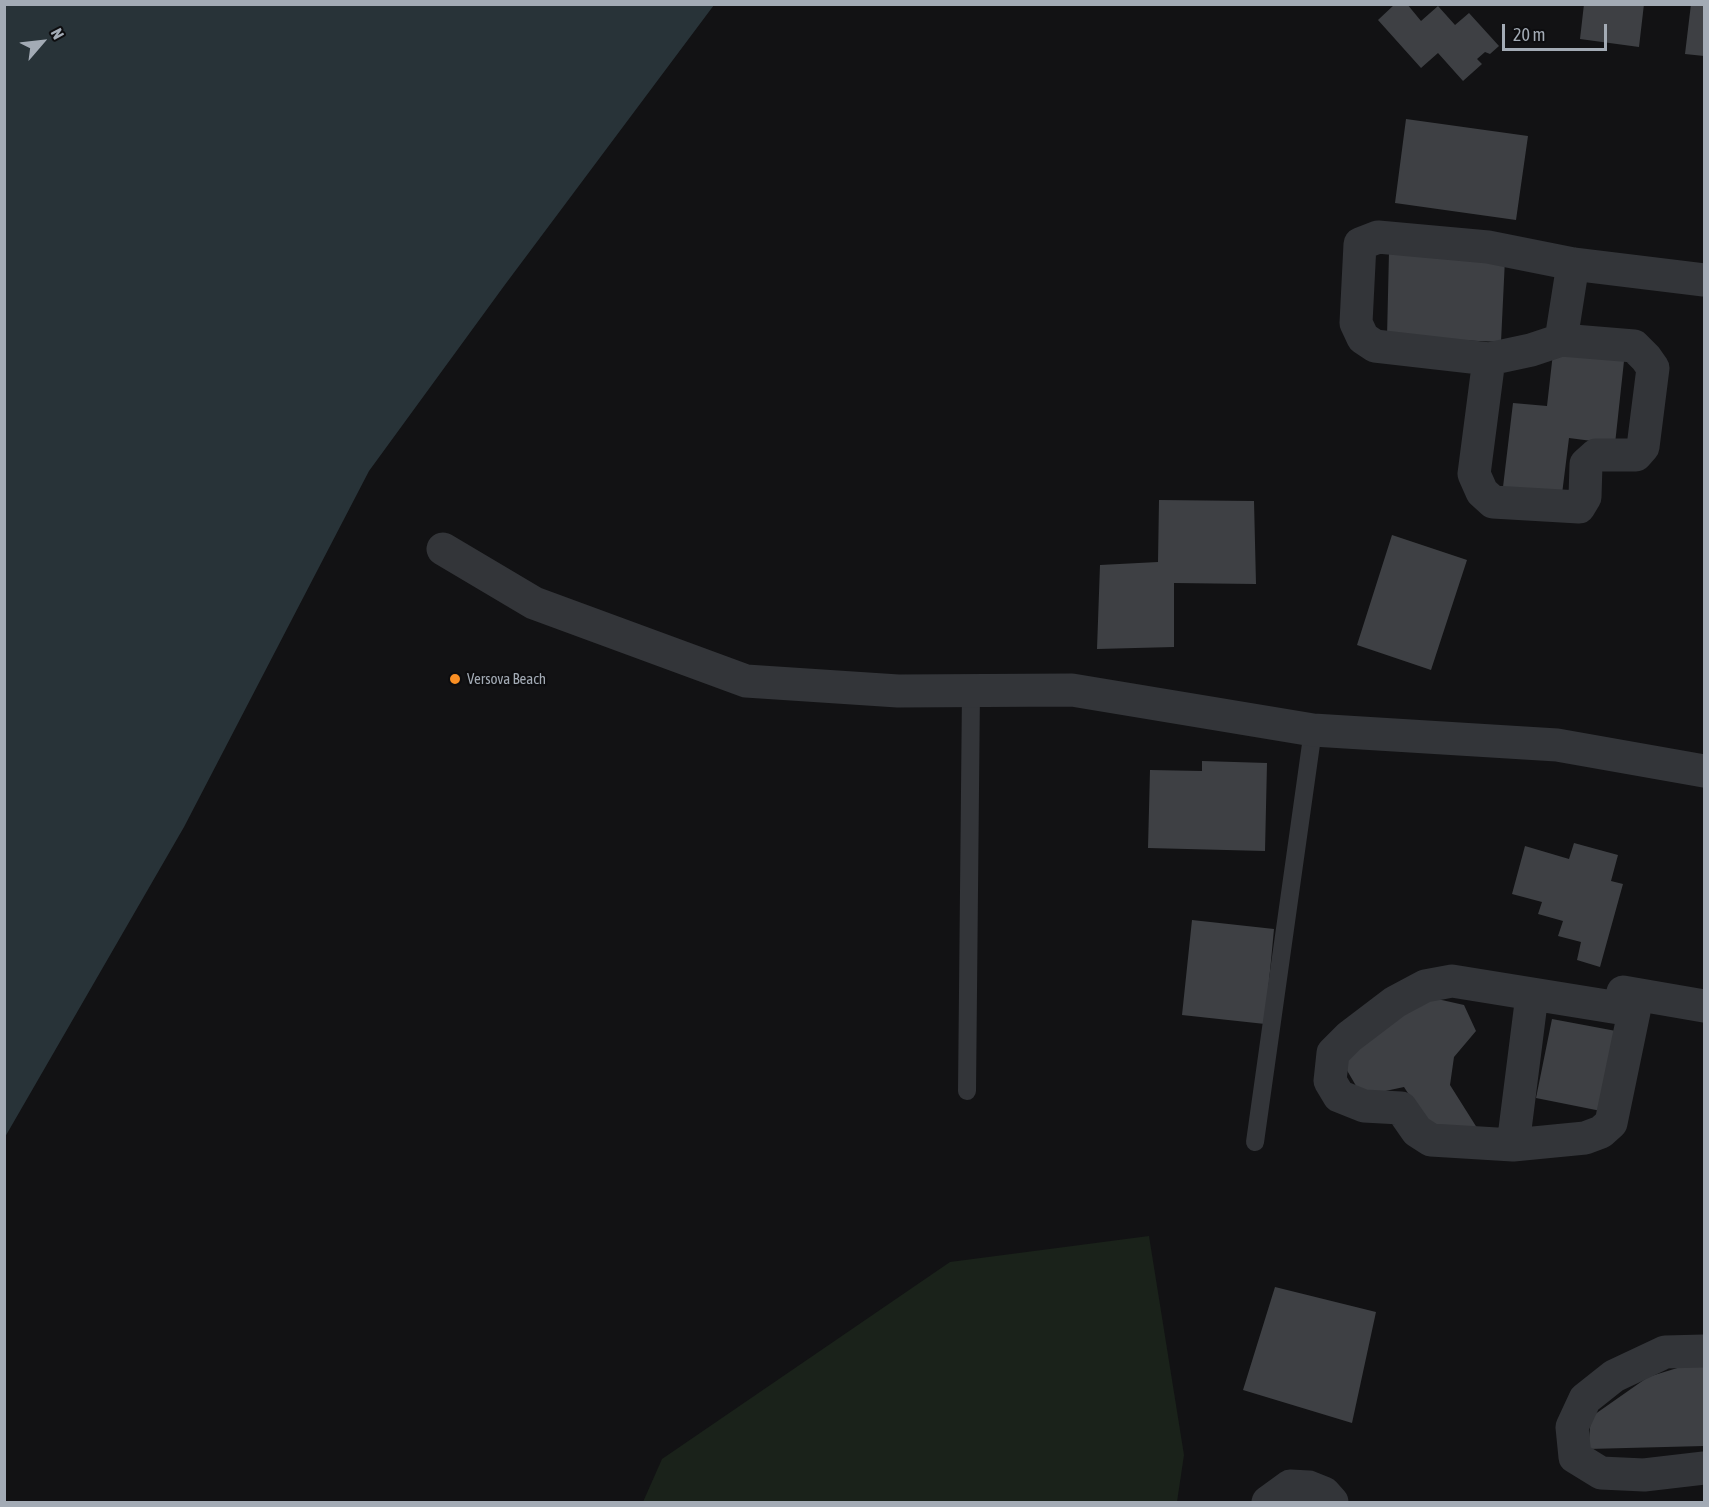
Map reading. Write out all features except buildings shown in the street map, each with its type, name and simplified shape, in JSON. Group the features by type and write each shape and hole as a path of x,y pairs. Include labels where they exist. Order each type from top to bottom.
{"street":[{"path":"1489,359 1474,474 1482,492 1493,502 1579,507 1585,497 1586,464 1596,455 1636,454 1643,447 1653,368 1634,346 1561,340 1531,350 1489,359 1375,346 1363,338 1356,323 1360,244 1378,237 1488,247 1573,264 1704,280"},
{"path":"1561,340 1573,264"},
{"path":"443,549 534,603 746,681 898,691 1072,690 1313,730 1557,745 1704,771"},
{"path":"1704,1006 1623,992 1627,1010 1611,1123 1601,1132 1586,1138 1514,1145 1431,1140 1417,1131 1401,1108 1364,1106 1339,1096 1330,1081 1333,1053 1348,1037 1395,1002 1425,986 1452,981 1627,1010 1704,1029"},
{"path":"1514,1145 1532,995"},
{"path":"1704,1351 1665,1352 1614,1376 1585,1399 1572,1427 1575,1457 1601,1473 1644,1475 1704,1468"},
{"path":"1268,1503 1290,1486 1309,1487 1324,1492 1332,1503"}],"lane":[{"path":"968,1091 971,690"},
{"path":"1254,1142 1313,730"}],"shaded area":[{"path":"5,4 714,5 369,471 184,827 5,1137"},
{"path":"1149,1236 1184,1455 1177,1502 643,1502 662,1459 950,1262"}],"place":[{"name":"Versova Beach","path":"455,679"}]}
